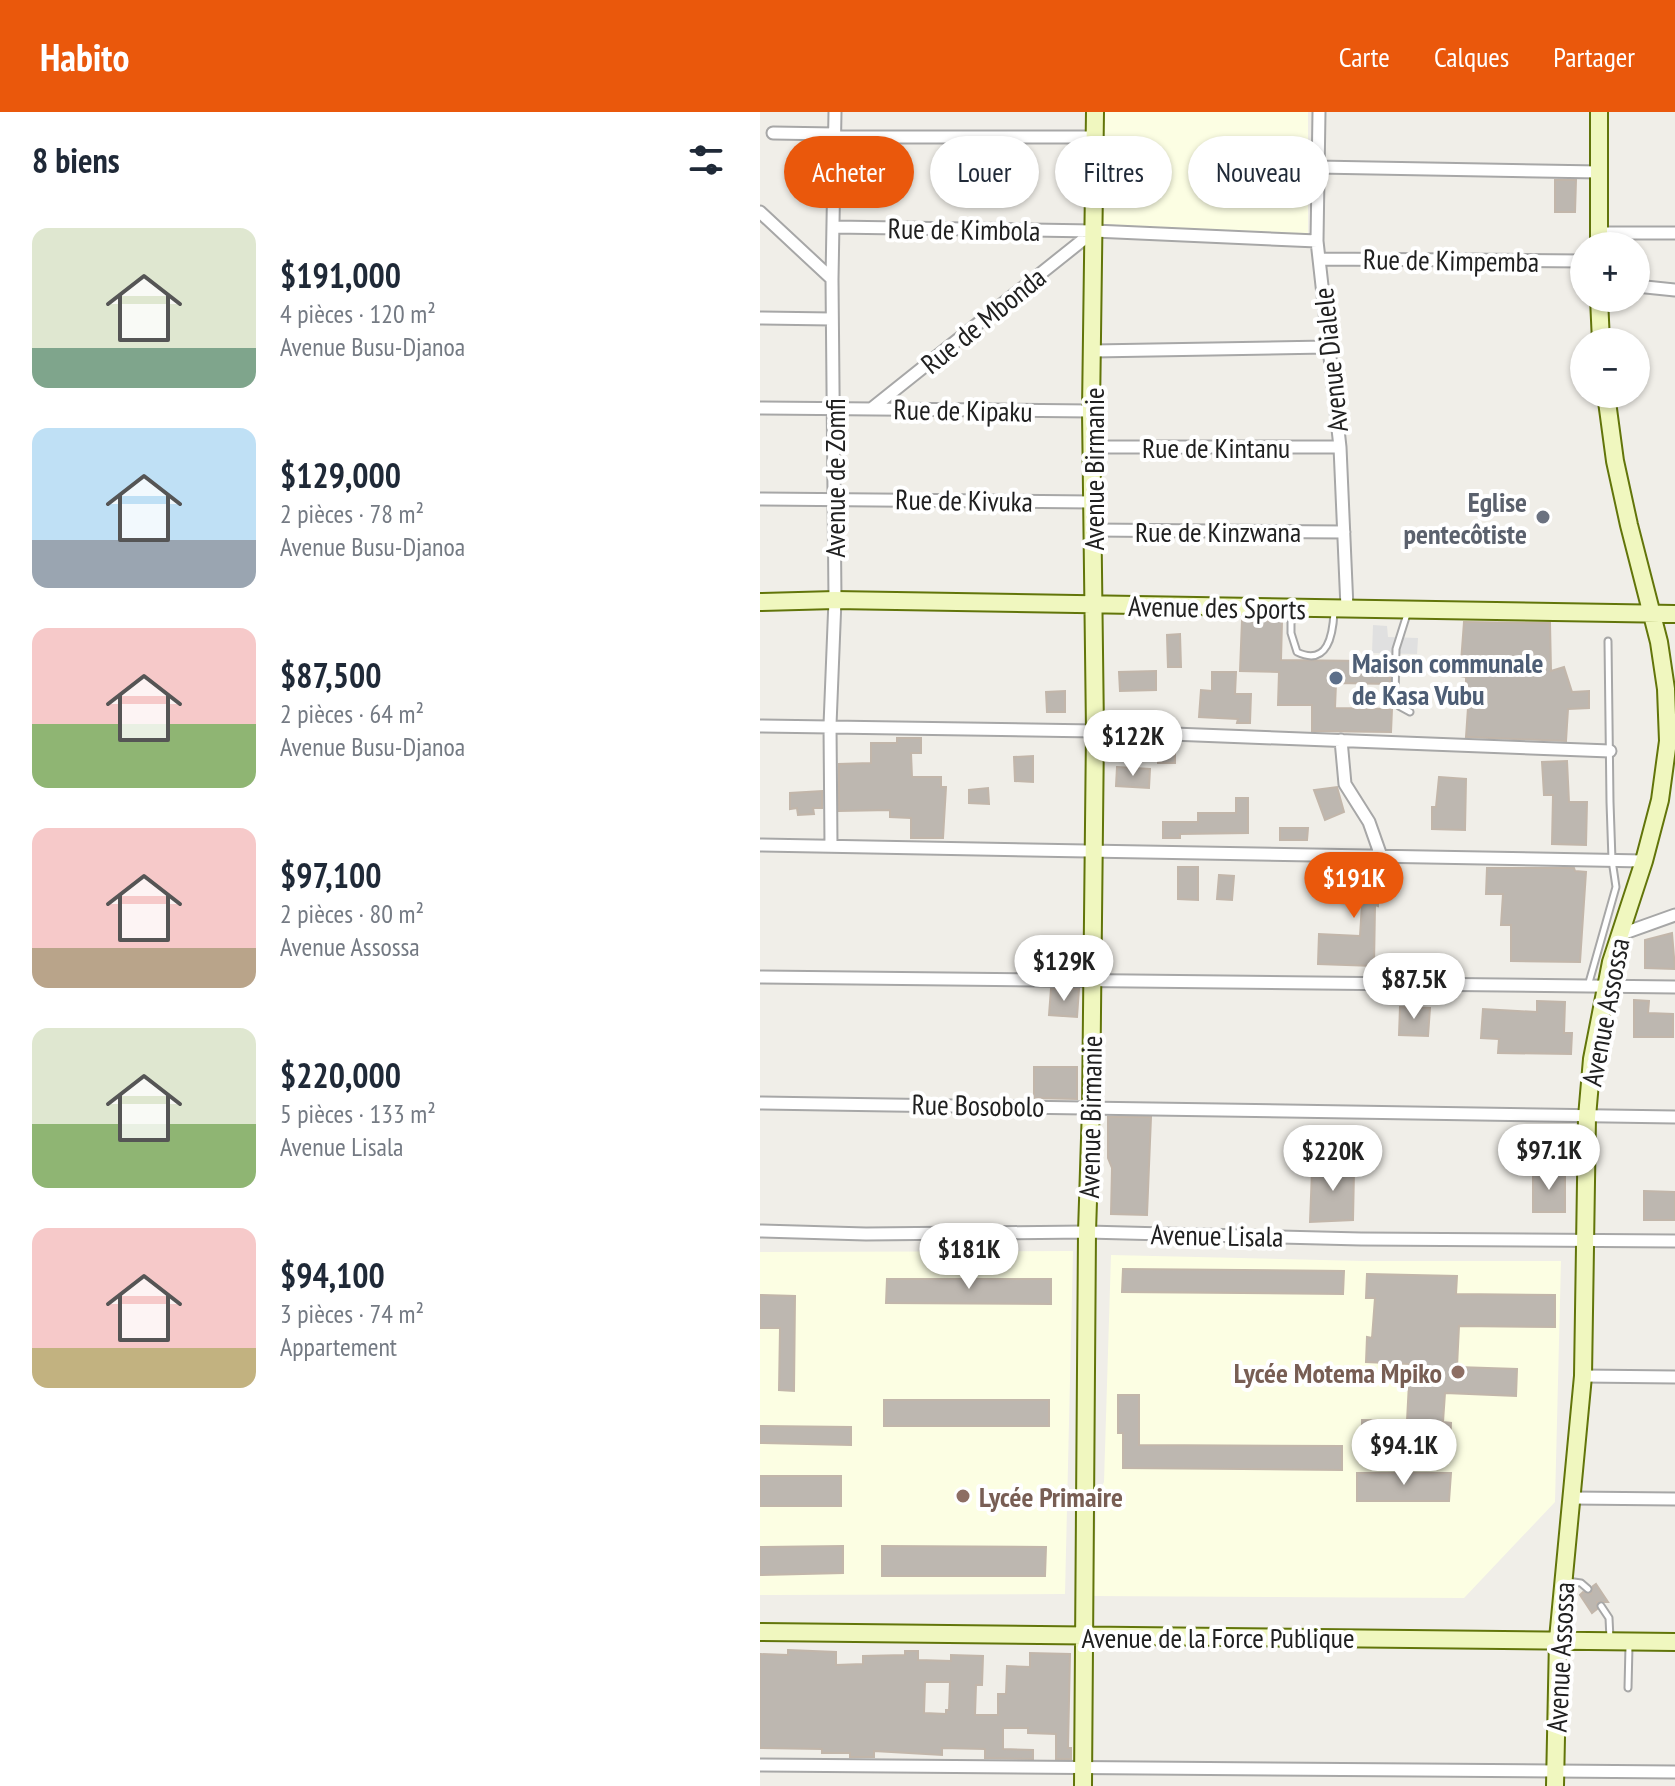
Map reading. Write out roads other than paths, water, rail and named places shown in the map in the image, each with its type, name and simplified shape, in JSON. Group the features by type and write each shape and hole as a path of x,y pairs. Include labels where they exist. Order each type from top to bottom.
{"street":[{"name":"Avenue de Zomfi","path":"835,112 835,136"},
{"name":"Avenue Birmanie","path":"1095,112 1095,136"},
{"name":"Avenue Dialele","path":"1318,136 1319,112"},
{"path":"1599,112 1599,232"},
{"path":"773,133 835,136"},
{"path":"914,136 1055,137"},
{"path":"1329,167 1599,172"},
{"name":"Avenue de Zomfi","path":"831,845 830,725 835,600 832,319 834,208"},
{"name":"Avenue Birmanie","path":"1083,1786 1095,731 1091,411 1094,208"},
{"name":"Avenue Dialele","path":"1317,208 1327,347 1340,447 1344,532 1340,608"},
{"path":"760,212 832,279"},
{"name":"Rue de Kimbola","path":"834,227 1094,231"},
{"path":"1094,231 1317,241"},
{"name":"Rue de Mbonda","path":"871,409 1094,231"},
{"path":"1650,235 1675,233"},
{"name":"Rue de Kimpemba","path":"1319,259 1570,261"},
{"path":"1650,287 1675,290"},
{"path":"760,318 832,319"},
{"path":"1093,351 1327,347"},
{"name":"Rue de Kipaku","path":"760,408 1091,411"},
{"name":"Avenue Assossa","path":"1555,1778 1558,1639 1583,1376 1587,1117 1596,987 1618,935 1668,793 1668,710 1659,642 1618,474 1608,408"},
{"name":"Rue de Kintanu","path":"1092,447 1340,447"},
{"name":"Rue de Kivuka","path":"760,499 1092,502"},
{"name":"Rue de Kinzwana","path":"1093,530 1344,532"},
{"name":"Avenue des Sports","path":"760,602 835,600 1675,614"},
{"path":"760,726 1095,731 1610,751"},
{"path":"1341,740 1345,784 1369,822 1381,856"},
{"path":"760,845 1644,861"},
{"path":"1618,935 1675,915"},
{"path":"760,977 1675,987"},
{"name":"Rue Bosobolo","path":"760,1103 1675,1117"},
{"name":"Avenue Lisala","path":"760,1231 866,1234 1087,1232 1361,1239 1675,1241"},
{"path":"1583,1376 1675,1377"},
{"path":"1572,1498 1675,1499"},
{"name":"Avenue de la Force Publique","path":"760,1632 1675,1642"},
{"path":"760,1765 1555,1778 1675,1772"}],"lane":[{"path":"1291,608 1291,633 1297,652 1304,655 1315,655 1327,647 1340,608"},
{"path":"1409,610 1396,649 1395,700 1410,712"},
{"path":"1596,987 1615,896 1608,641"},
{"path":"1563,1581 1577,1582 1588,1589"},
{"path":"1601,1606 1609,1618 1610,1640"},
{"path":"1628,1688 1630,1641"}],"place":[{"name":"Eglise pentecôtiste","path":"1543,517"},
{"name":"Maison communale de Kasa Vubu","path":"1336,678"},
{"name":"Lycée Motema Mpiko","path":"1458,1372"},
{"name":"Lycée Primaire","path":"963,1496"}]}
